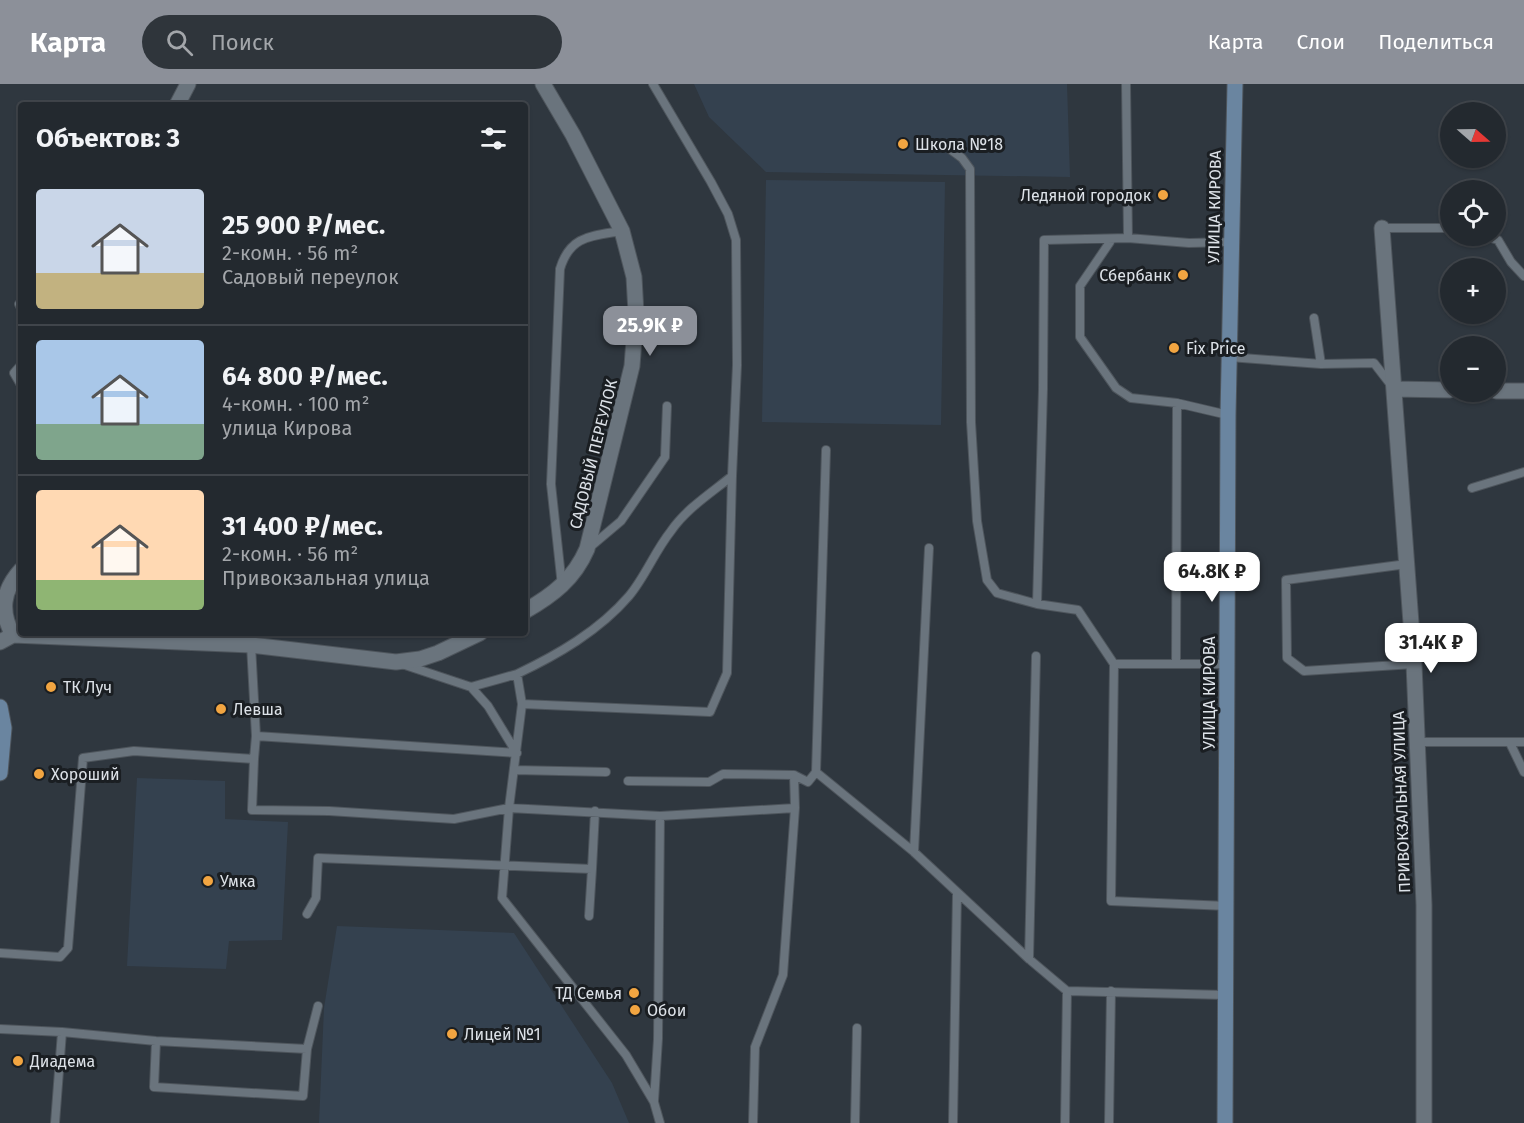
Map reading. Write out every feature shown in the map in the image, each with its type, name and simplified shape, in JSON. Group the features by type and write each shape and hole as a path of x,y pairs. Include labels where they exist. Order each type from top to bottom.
{"main road":[{"name":"УЛИЦА КИРОВА","path":"1225,1123 1228,415 1235,84"},
{"path":"0,707 3,728 0,773"}],"street":[{"path":"179,102 188,84"},
{"name":"САДОВЫЙ ПЕРЕУЛОК","path":"528,609 562,586 581,562 587,549 632,366 636,314 634,277 622,231 573,135 543,84"},
{"name":"ПРИВОКЗАЛЬНАЯ УЛИЦА","path":"1382,228 1414,664 1424,905 1424,1123"},
{"path":"1394,388 1440,390"},
{"path":"1506,391 1524,391"},
{"path":"18,574 12,581 5,608 7,639 251,645 396,662 438,653 474,636"}],"lane":[{"path":"522,704 710,712 727,673 737,364 736,240 728,214 716,190 653,84"},
{"path":"1126,84 1128,238"},
{"path":"943,144 963,158 970,169 971,422 978,521 987,580 997,593 1037,604 1078,610 1114,664 1111,901 1227,906"},
{"path":"1382,228 1440,228"},
{"path":"562,586 550,484 560,269 569,248 579,240 622,231"},
{"path":"1037,604 1043,389 1044,240 1128,238 1189,243 1231,242"},
{"path":"1112,239 1080,286 1080,337 1116,388 1131,398 1177,404 1228,415"},
{"path":"1501,246 1510,262 1524,276"},
{"path":"1314,318 1321,364"},
{"path":"1229,357 1321,364 1374,363 1394,388"},
{"path":"1176,664 1177,404"},
{"path":"587,549 621,521 665,457 667,406"},
{"path":"628,781 709,783 723,774 794,776 808,782 816,772 826,450"},
{"path":"1472,488 1524,472"},
{"path":"471,687 517,674 553,657 600,622 629,596 666,538 684,515 732,476"},
{"path":"914,852 928,548"},
{"path":"1407,564 1286,580 1287,658 1304,671 1414,664"},
{"path":"251,645 256,736 252,810 329,811 454,819 509,808 660,816 795,808"},
{"path":"1029,959 1036,656"},
{"path":"396,662 471,687 488,706 517,753"},
{"path":"1114,664 1227,664"},
{"path":"517,674 522,704 509,808 502,898 626,1055 654,1102 660,1123"},
{"path":"256,736 517,753"},
{"path":"1417,742 1524,742"},
{"path":"1510,743 1524,772"},
{"path":"0,953 60,957 68,948 83,758 134,750 254,759"},
{"path":"514,770 606,772"},
{"path":"816,772 914,852 1029,959 1067,991 1225,995"},
{"path":"753,1123 755,1047 783,975 795,808 794,776"},
{"path":"589,916 595,811"},
{"path":"654,1102 658,1039 660,816"},
{"path":"307,914 316,898 318,858 592,869"},
{"path":"953,1123 957,893"},
{"path":"1065,1123 1067,991"},
{"path":"1109,1123 1111,991"},
{"path":"156,1041 154,1087 303,1096 308,1049 318,1006"},
{"path":"855,1123 857,1028"},
{"path":"0,1029 156,1041 308,1049"},
{"path":"55,1123 62,1032"}],"shaded area":[{"name":"Школа №18","path":"694,84 1067,84 1070,177 766,172 709,117"},
{"path":"766,180 945,182 941,425 762,422"},
{"name":"Умка","path":"137,778 225,781 225,819 288,822 282,940 229,941 226,969 127,966"},
{"name":"Лицей №1","path":"337,926 514,933 612,1083 629,1123 319,1123 324,1008"}],"place":[{"name":"Школа №18","path":"903,144"},
{"name":"Ледяной городок","path":"1163,195"},
{"name":"Сбербанк","path":"1183,275"},
{"name":"Fix Price","path":"1174,348"},
{"name":"ТК Луч","path":"51,687"},
{"name":"Левша","path":"221,709"},
{"name":"Хороший","path":"39,774"},
{"name":"Умка","path":"208,881"},
{"name":"ТД Семья","path":"634,993"},
{"name":"Обои","path":"635,1010"},
{"name":"Лицей №1","path":"452,1034"},
{"name":"Диадема","path":"18,1061"}]}
